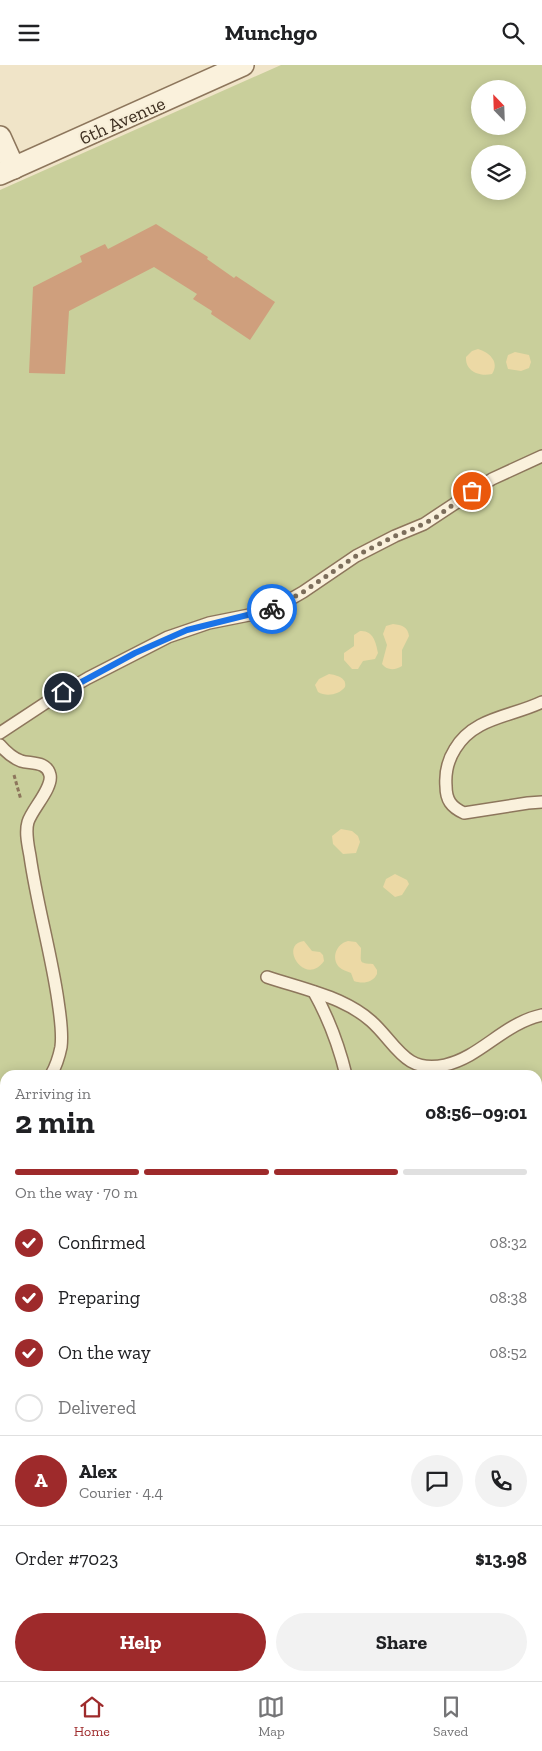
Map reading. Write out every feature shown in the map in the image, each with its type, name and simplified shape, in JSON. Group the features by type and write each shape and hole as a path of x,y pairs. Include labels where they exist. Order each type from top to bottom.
{"street":[{"name":"6th Avenue","path":"7,171 243,65"},
{"path":"0,137 7,171"}],"lane":[{"path":"0,733 88,678 168,637 209,623 254,614 277,607 356,556 424,524 492,479 542,456"},
{"path":"542,702 515,713 489,720 468,732 452,753 447,767 446,779 447,799 451,805 464,813 542,802"},
{"path":"0,745 22,761 47,768 50,775 50,783 26,829 34,880 55,979 60,1021 61,1045 58,1060 53,1070"},
{"path":"267,977 338,1001 370,1019 404,1058 432,1067 449,1064 464,1058 516,1024 542,1015"},
{"path":"314,993 324,1010 339,1046 345,1070"}],"path":[{"path":"14,757 12,765 28,822"}],"green space":[{"path":"281,65 542,65 542,1070 0,1070 0,190"}],"sand":[{"path":"478,349 486,352 492,358 495,365 492,374 478,374 468,366 466,357 472,351"},
{"path":"515,352 529,355 531,362 529,368 521,371 508,369 506,362 508,355"},
{"path":"393,624 404,627 409,636 402,650 402,666 392,669 386,668 382,664 387,645 383,634 386,626"},
{"path":"360,631 368,632 371,635 375,641 378,653 375,659 363,661 358,669 352,669 344,660 344,653 354,646 354,635"},
{"path":"329,674 343,679 345,687 339,692 332,694 318,692 315,685 319,679"},
{"path":"341,829 352,831 358,836 360,842 356,853 343,854 333,844 332,836"},
{"path":"395,874 407,880 409,884 402,895 395,897 383,887 386,879"},
{"path":"304,941 312,951 320,952 323,955 324,961 317,968 309,970 302,967 294,956 293,949 297,944"},
{"path":"348,941 356,942 361,948 361,961 373,964 377,970 377,974 370,981 354,981 351,973 340,968 335,960 336,952 340,945"}],"building":[{"path":"156,224 208,257 207,259 234,278 236,276 275,302 250,340 211,314 212,311 193,299 197,294 154,267 69,311 65,374 29,373 33,287 82,262 80,256 105,244 108,249"}],"way so far":[{"path":"272,609 303,592 356,556 435,518 472,491"}],"route":[{"path":"63,692 168,637 209,623 272,609"}]}
